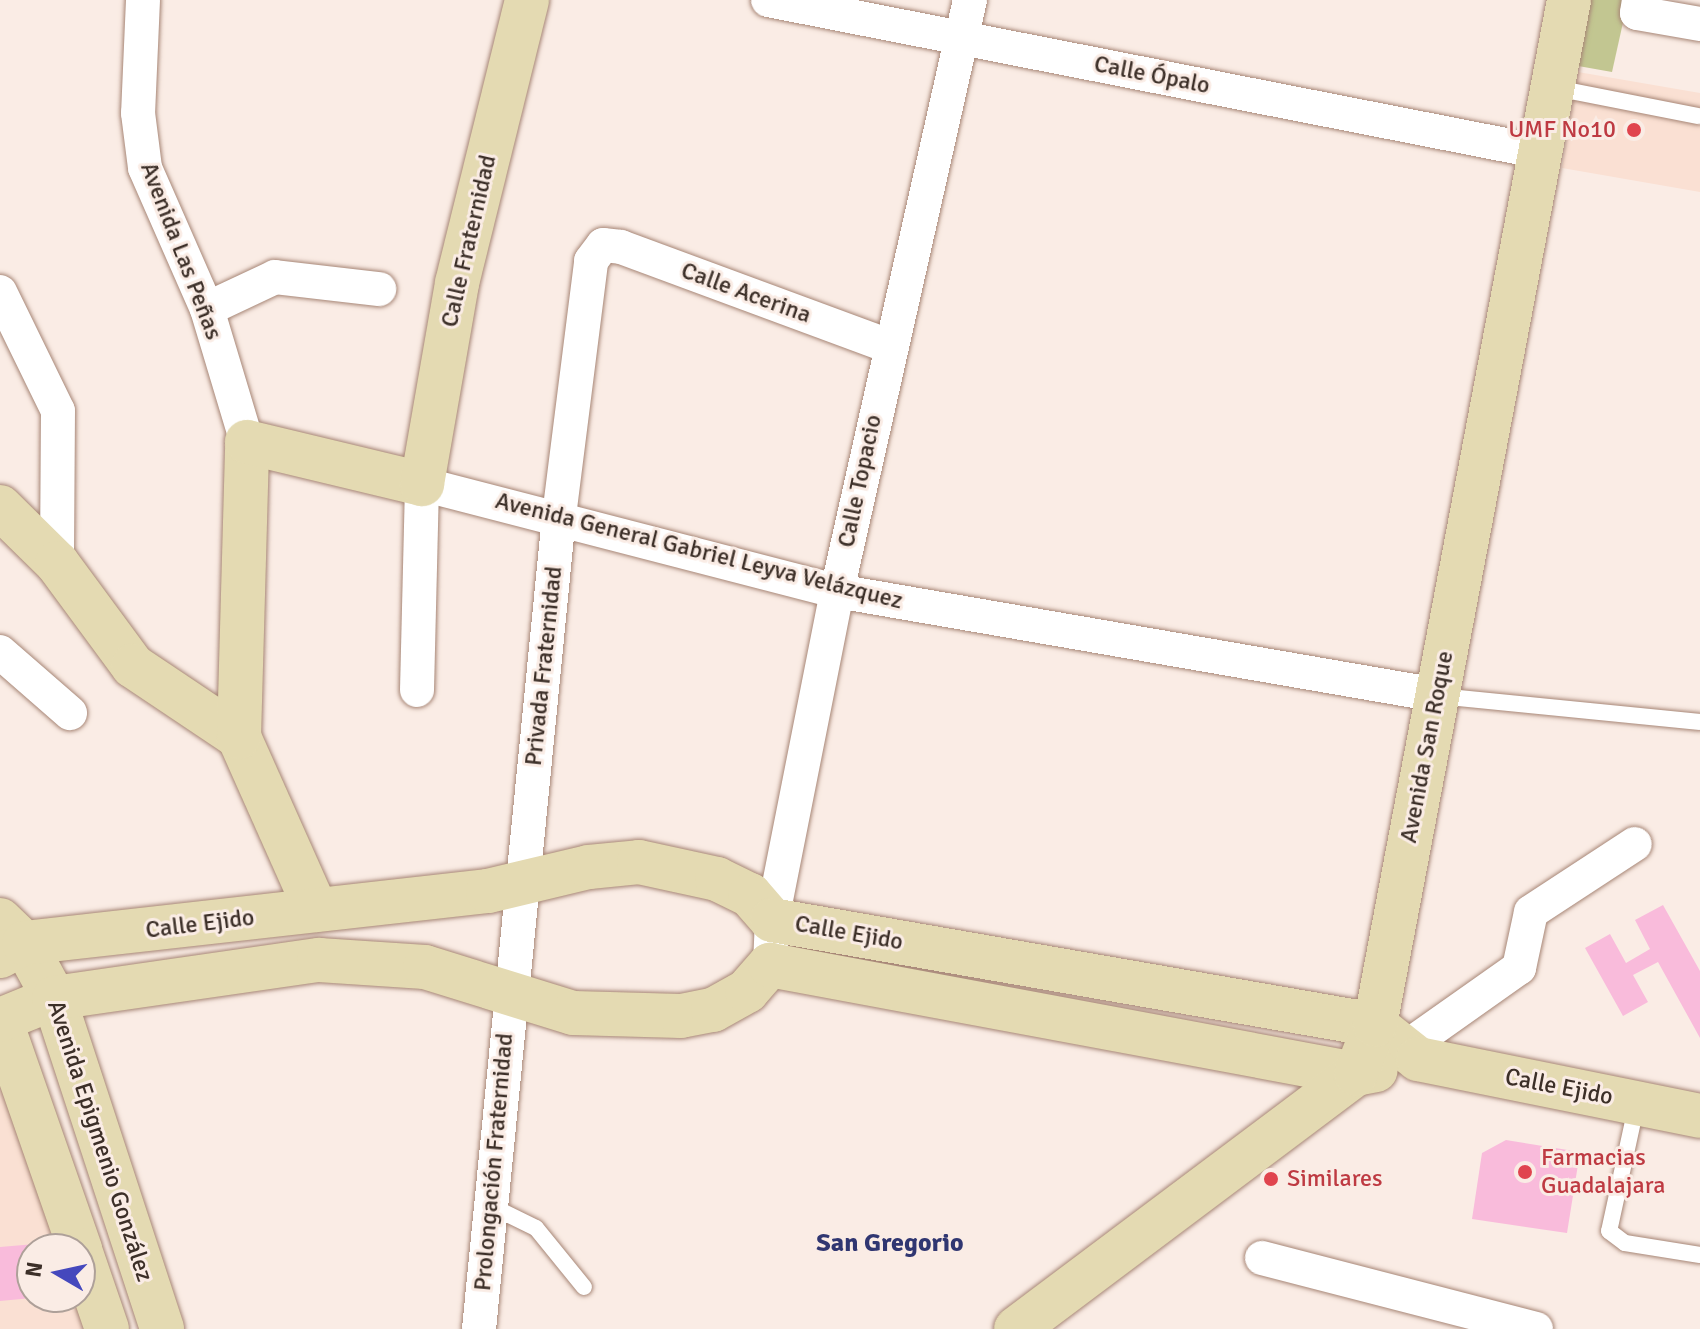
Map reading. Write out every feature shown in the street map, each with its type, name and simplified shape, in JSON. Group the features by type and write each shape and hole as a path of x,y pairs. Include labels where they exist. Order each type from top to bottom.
{"street":[{"name":"Avenida Las Peñas","path":"143,0 138,113 145,168 207,309 247,442 239,737"},
{"name":"Calle Fraternidad","path":"422,484 457,283 527,0"},
{"name":"Calle Ópalo","path":"768,0 814,3 962,37 1536,151"},
{"name":"Calle Topacio","path":"770,965 772,920 837,591 888,346 970,0"},
{"name":"Avenida San Roque","path":"1356,1074 1399,1044 1437,695 1536,151 1569,0"},
{"path":"1638,6 1700,24"},
{"name":"Calle Acerina","path":"603,245 621,247 888,346"},
{"name":"Privada Fraternidad","path":"510,994 559,516 591,261 603,245"},
{"path":"207,309 275,277 379,289"},
{"path":"0,292 58,411 57,563"},
{"name":"Avenida General Gabriel Leyva Velázquez","path":"247,442 559,516 837,591 1437,695"},
{"path":"417,690 422,484"},
{"path":"0,507 57,563 133,666 239,737 316,910"},
{"path":"2,655 70,713"},
{"path":"1399,1044 1519,968 1531,912 1635,844"},
{"name":"Calle Ejido","path":"8,940 316,910 522,885 589,867 639,862 717,879 750,895 772,920 1399,1044 1700,1116"},
{"name":"Avenida Epigmenio González","path":"8,940 54,998 162,1329"},
{"path":"74,1233 0,1019 54,998 319,960 425,967 573,1013 681,1016 713,1010 747,991 770,965"},
{"name":"Calle Ejido","path":"770,965 1356,1074"},
{"name":"Prolongación Fraternidad","path":"479,1329 510,994"},
{"path":"1016,1329 1356,1074"},
{"path":"1262,1258 1530,1328"},
{"path":"96,1297 107,1329"}],"lane":[{"path":"1549,87 1698,116"},
{"path":"1437,695 1700,722"},
{"path":"1637,1102 1609,1231 1625,1243 1700,1255"},
{"path":"490,1206 536,1228 584,1287"}],"shaded area":[{"name":"UMF No10","path":"1578,72 1700,93 1700,192 1562,168"},
{"path":"0,1019 74,1233 16,1233 16,1313 94,1313 107,1329 0,1329"}],"green space":[{"path":"1581,0 1628,0 1612,72 1567,64"}],"building":[{"path":"1663,905 1700,971 1700,1038 1658,962 1633,975 1648,1002 1623,1016 1585,948 1610,934 1626,963 1650,949 1635,920"},
{"path":"1506,1140 1580,1152 1567,1233 1472,1219 1482,1153"},
{"path":"16,1246 16,1300 0,1301 0,1247"}],"place":[{"name":"UMF No10","path":"1634,130"},
{"name":"Farmacias Guadalajara","path":"1525,1172"},
{"name":"Similares","path":"1271,1179"}],"district":[{"name":"San Gregorio","path":"890,1244"}]}
